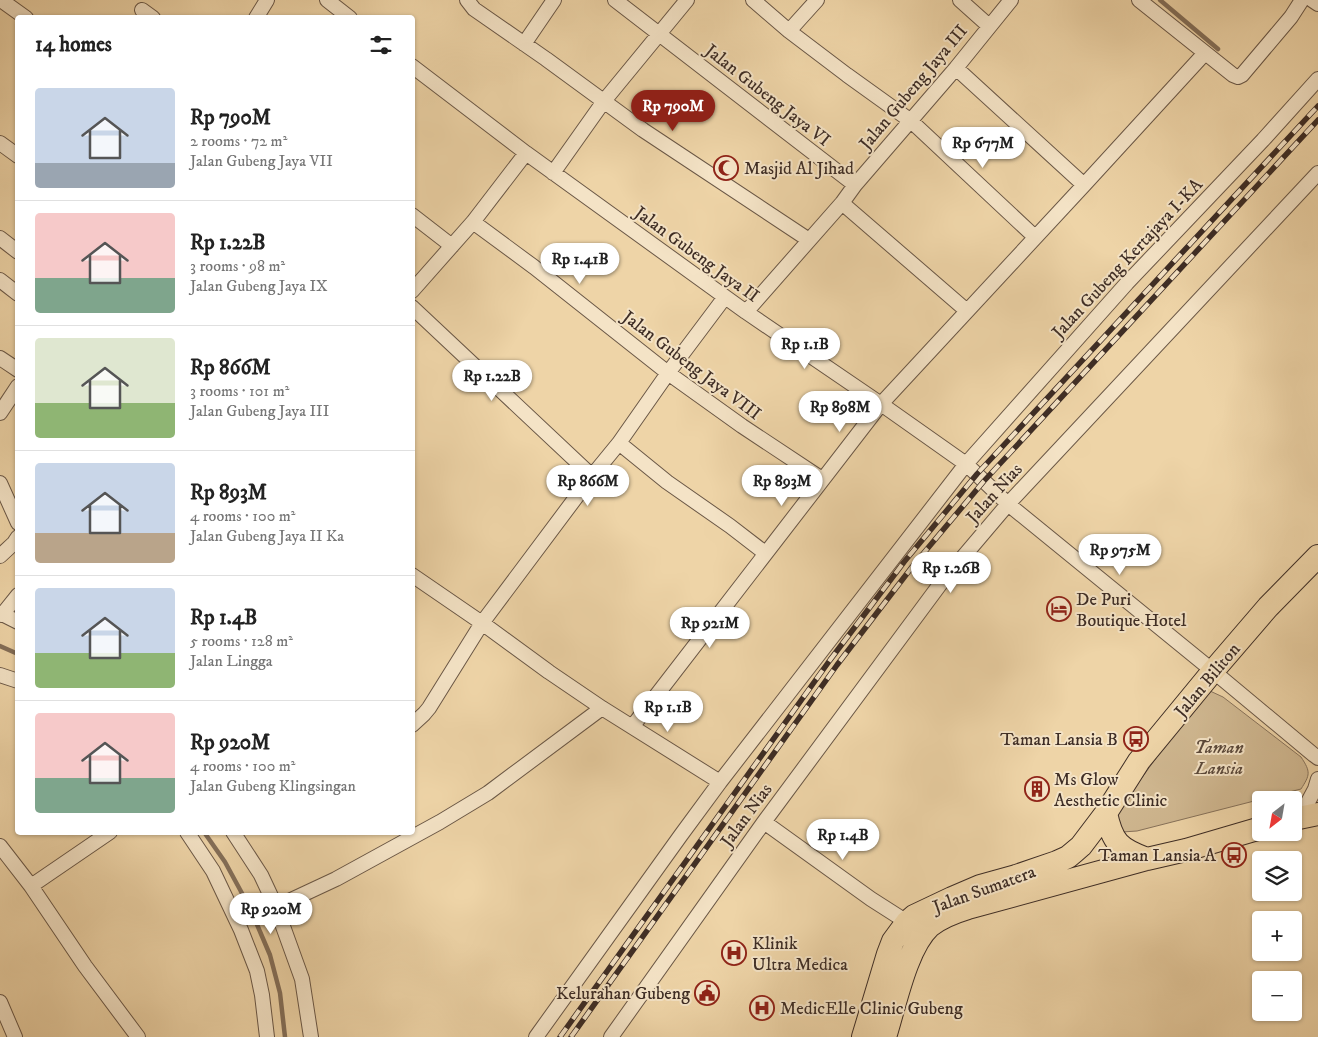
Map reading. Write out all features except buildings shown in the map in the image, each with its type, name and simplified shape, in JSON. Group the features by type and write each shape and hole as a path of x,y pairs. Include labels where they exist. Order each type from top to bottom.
{"highway":[{"name":"Jalan Biliton","path":"1106,813 1139,761 1268,607 1318,556"},
{"path":"1106,813 1110,830 1116,840 1128,851 1147,859"},
{"name":"Jalan Sumatera","path":"863,1037 893,940 907,922 914,916 980,886 1016,876 1068,857 1081,846 1106,813"},
{"name":"Jalan Sumatera","path":"885,1037 902,979 915,947 930,926 942,919 968,908 1252,831"}],"street":[{"path":"1,0 22,15"},
{"path":"259,15 267,0"},
{"path":"327,0 346,15"},
{"path":"467,0 474,9 498,27 643,130 809,240"},
{"path":"524,44 554,0"},
{"name":"Jalan Gubeng Jaya VI","path":"615,0 855,185"},
{"path":"553,173 604,101 686,0"},
{"path":"753,0 789,31 910,121 1035,237"},
{"path":"789,31 817,0"},
{"path":"960,0 989,26"},
{"name":"Jalan Gubeng Jaya III","path":"746,312 842,203 855,185 956,68 1011,0"},
{"path":"1140,0 1205,53 1238,77 1242,75 1291,17 1302,0"},
{"path":"1312,0 1318,4"},
{"path":"632,727 880,404 1205,53"},
{"name":"Jalan Gubeng Jaya II","path":"415,68 553,173 746,312 966,464 1008,504 1214,671 1317,760"},
{"path":"956,68 1084,185"},
{"name":"Jalan Gubeng Kertajaya I-KA","path":"536,1037 680,834 966,464 1127,283 1263,140 1318,79"},
{"path":"0,143 15,154"},
{"path":"415,288 472,222 526,153"},
{"name":"Jalan Nias","path":"611,1037 764,822 941,583 1008,504 1318,173"},
{"path":"842,203 967,311"},
{"path":"415,217 452,246"},
{"name":"Jalan Gubeng Jaya VIII","path":"472,222 534,267 668,373 742,426 822,479"},
{"path":"0,238 15,250"},
{"path":"0,280 15,292"},
{"path":"415,722 433,703 482,623 619,443 725,296"},
{"path":"415,310 592,476"},
{"path":"0,358 15,368"},
{"path":"0,413 15,390"},
{"path":"619,443 667,482 765,553"},
{"path":"0,483 15,516"},
{"path":"0,556 15,542"},
{"path":"415,577 602,708 720,782"},
{"path":"15,598 1,614 15,621"},
{"path":"0,675 15,680"},
{"path":"276,907 336,879 440,822 488,793 602,708"},
{"path":"1304,817 1318,779"},
{"path":"764,822 871,899 907,922"},
{"path":"31,886 106,835"},
{"path":"189,835 213,871 242,930 257,972 267,1037"},
{"path":"240,835 276,907 302,979 311,1037"},
{"path":"0,846 31,886 85,966 138,1037"},
{"path":"0,1002 15,1037"}],"green space":[{"name":"Taman Lansia","path":"1210,691 1223,697 1301,757 1308,770 1308,777 1304,784 1301,789 1293,791 1252,791 1252,802 1137,831 1122,832 1113,818 1202,694"}],"waterway":[{"path":"1160,0 1218,49"},
{"path":"0,646 15,653"},
{"path":"206,835 225,862 250,908 270,955 280,993 285,1037"}],"railway":[{"path":"560,1037 830,660 904,562 977,474 1318,106"},
{"path":"571,1037 837,665 912,567 984,481 1318,120"}],"place":[{"name":"Masjid Al Jihad","path":"726,168"},
{"name":"De Puri Boutique Hotel","path":"1059,609"},
{"name":"Taman Lansia B","path":"1136,739"},
{"name":"Ms Glow Aesthetic Clinic","path":"1037,789"},
{"name":"Taman Lansia A","path":"1234,855"},
{"name":"Klinik Ultra Medica","path":"734,953"},
{"name":"Kelurahan Gubeng","path":"707,993"},
{"name":"MedicElle Clinic Gubeng","path":"762,1008"}]}
